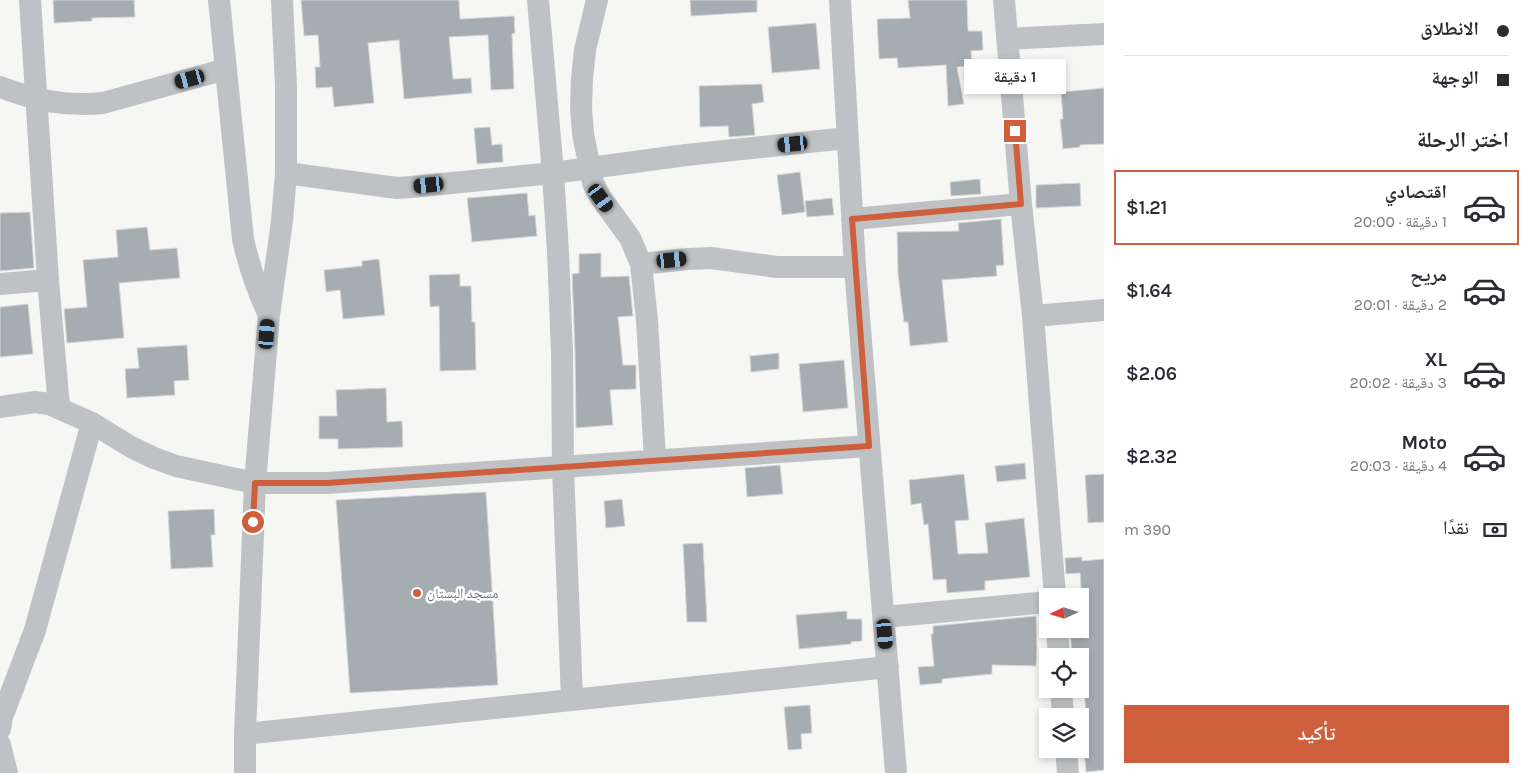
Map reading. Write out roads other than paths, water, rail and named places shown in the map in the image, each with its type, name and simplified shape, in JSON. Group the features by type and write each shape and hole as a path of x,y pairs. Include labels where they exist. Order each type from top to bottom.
{"street":[{"path":"30,0 48,280 59,407"},
{"path":"219,0 243,239 257,291 269,315"},
{"path":"245,773 255,483 269,315 282,221 286,173 286,86 282,0"},
{"path":"538,0 558,252 562,352 563,468 572,700"},
{"path":"597,0 585,50 581,108 583,134 593,183 601,198 630,238 641,264 655,460"},
{"path":"840,0 855,267 896,773"},
{"path":"1004,0 1021,204 1033,316 1053,588"},
{"path":"1008,39 1104,34"},
{"path":"0,87 37,99 65,104 88,105 103,103 226,69"},
{"path":"286,173 397,188 552,173 686,155 847,138"},
{"path":"852,219 1021,204"},
{"path":"641,264 711,258 778,267 855,267"},
{"path":"0,284 48,280"},
{"path":"1033,316 1104,310"},
{"path":"0,407 35,402 59,407 92,423 131,447 154,458 176,466 255,483 327,483 869,446"},
{"path":"0,729 2,718 35,630 92,423"},
{"path":"884,617 1039,603"},
{"path":"245,734 888,667"},
{"path":"0,745 7,773"},
{"path":"1067,758 1068,773"}],"place":[{"name":"مسجد البستان","path":"417,593"}]}
